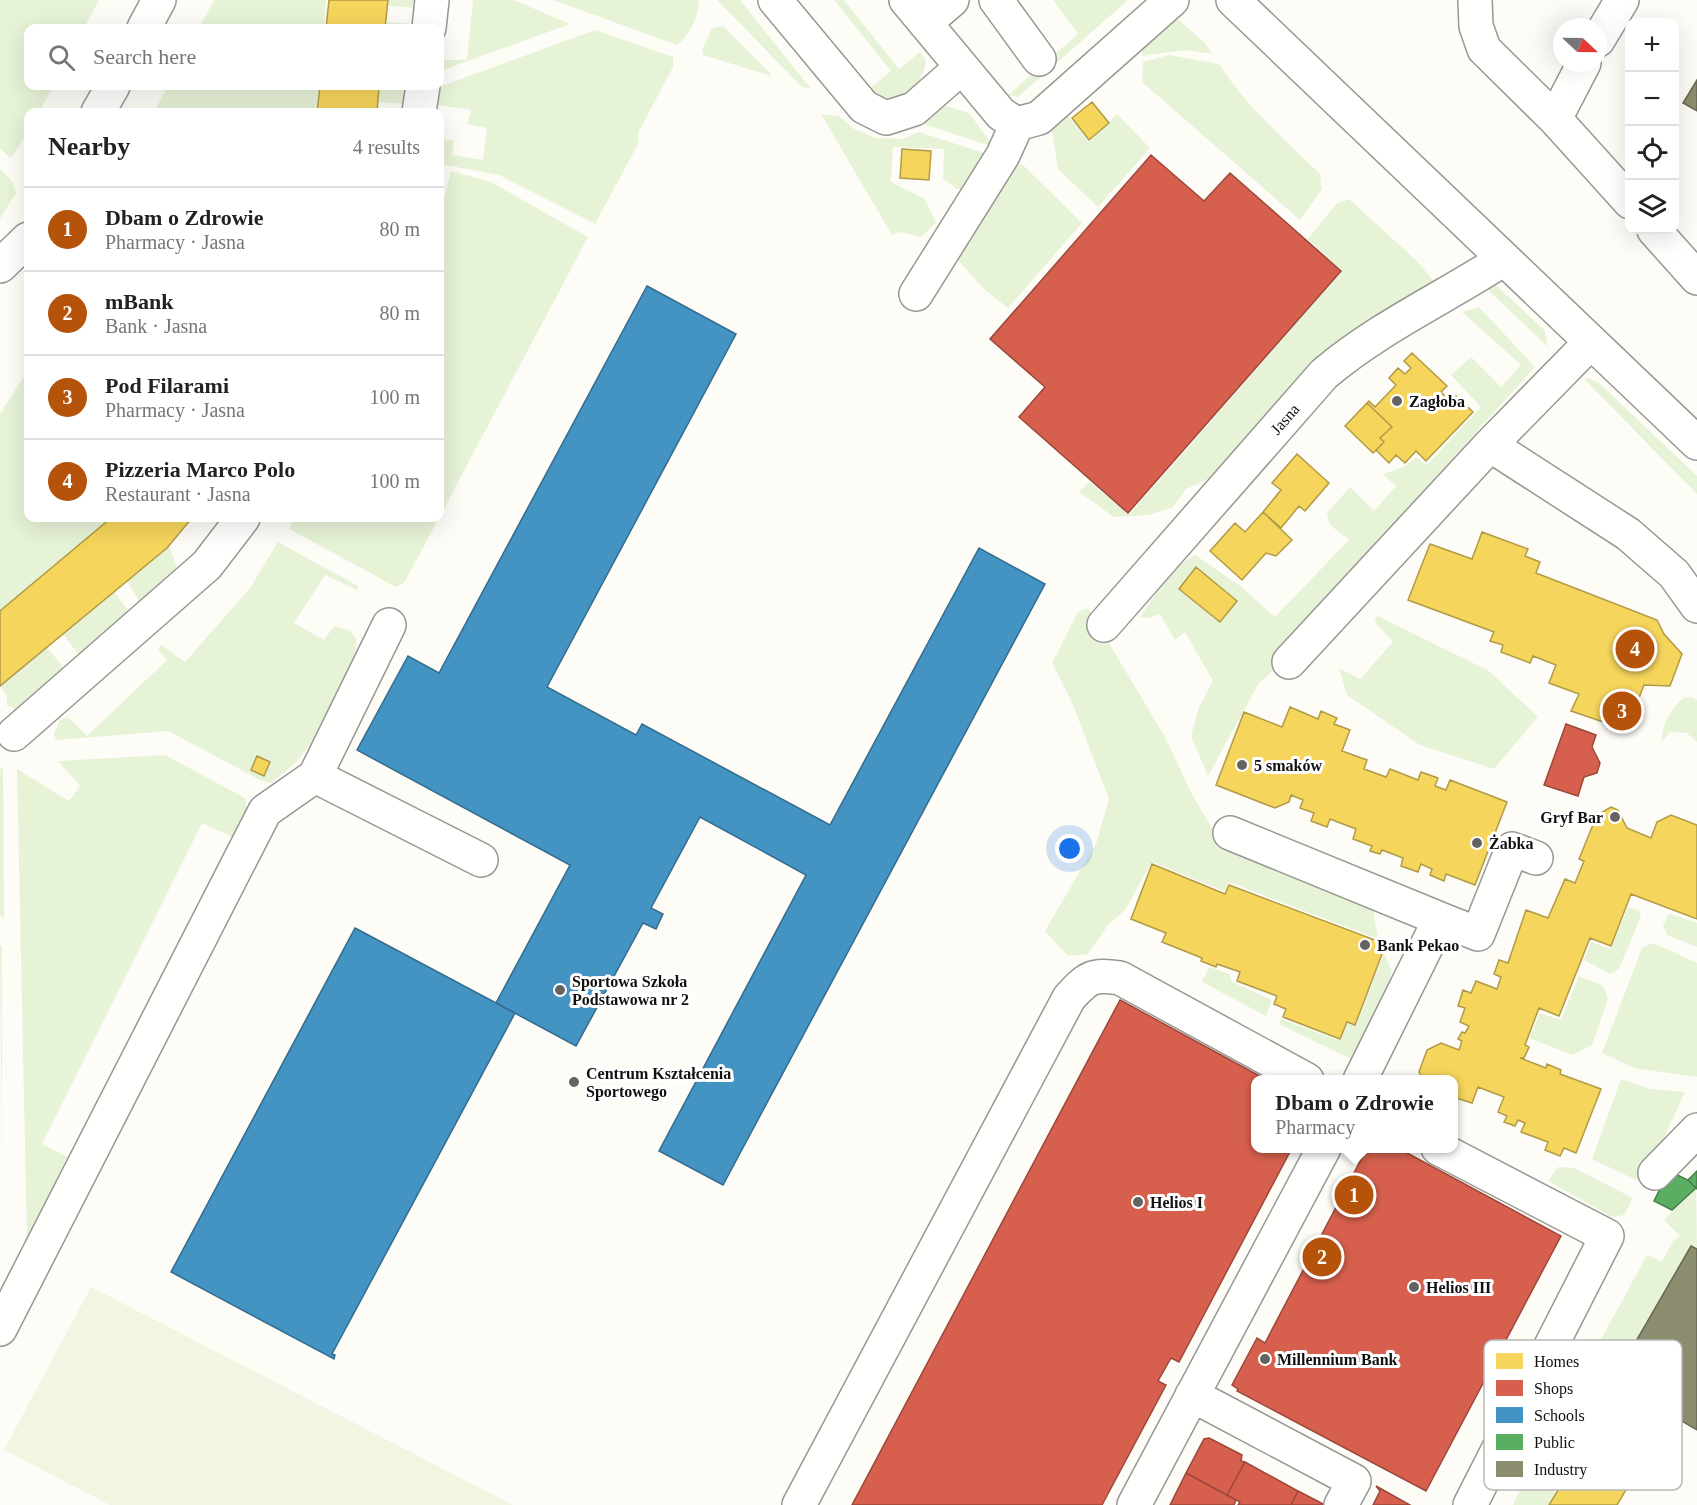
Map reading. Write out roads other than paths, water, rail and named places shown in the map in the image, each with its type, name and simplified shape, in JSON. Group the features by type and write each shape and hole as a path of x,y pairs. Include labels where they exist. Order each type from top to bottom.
{"street":[{"path":"146,24 159,0"},
{"path":"429,24 432,0"},
{"path":"775,0 864,107 886,118 914,109 962,67"},
{"path":"952,0 915,11 1001,114 1017,124 1039,118 1172,0"},
{"path":"996,0 1039,59"},
{"path":"1233,0 1697,443"},
{"path":"1475,0 1476,26 1484,49 1555,118 1625,197"},
{"path":"1607,24 1622,0"},
{"path":"1555,118 1579,72"},
{"path":"100,108 111,90"},
{"path":"420,108 422,90"},
{"path":"916,294 1003,155 1017,124"},
{"path":"1658,234 1697,278"},
{"path":"0,266 24,243"},
{"name":"Jasna","path":"1104,625 1324,374 1355,348 1439,300 1504,259"},
{"path":"1289,662 1490,445 1591,342"},
{"path":"1490,445 1628,534 1674,574 1697,606"},
{"path":"14,734 207,565 240,522"},
{"path":"0,1329 265,811 315,776 389,625"},
{"path":"315,776 481,860"},
{"path":"1230,833 1478,934 1512,849 1536,858"},
{"path":"1362,1075 1440,919"},
{"path":"799,1505 1069,998 1085,980 1099,975 1120,978 1298,1075"},
{"path":"1655,1173 1697,1130"},
{"path":"1134,1505 1322,1153"},
{"path":"1446,1153 1607,1236 1554,1340"},
{"path":"1192,1395 1354,1481 1341,1505"},
{"path":"1470,1505 1484,1478"}],"place":[{"name":"Zagłoba","path":"1397,401"},
{"name":"Pizzeria Marco Polo","path":"1635,649"},
{"name":"Pod Filarami","path":"1622,711"},
{"name":"5 smaków","path":"1242,765"},
{"name":"Gryf Bar","path":"1615,817"},
{"name":"Żabka","path":"1477,843"},
{"name":"Bank Pekao","path":"1365,945"},
{"name":"Sportowa Szkoła Podstawowa nr 2","path":"560,990"},
{"name":"Centrum Kształcenia Sportowego","path":"574,1082"},
{"name":"Dbam o Zdrowie","path":"1354,1195"},
{"name":"Helios I","path":"1138,1202"},
{"name":"mBank","path":"1322,1257"},
{"name":"Helios III","path":"1414,1287"},
{"name":"Millennium Bank","path":"1265,1359"}]}
